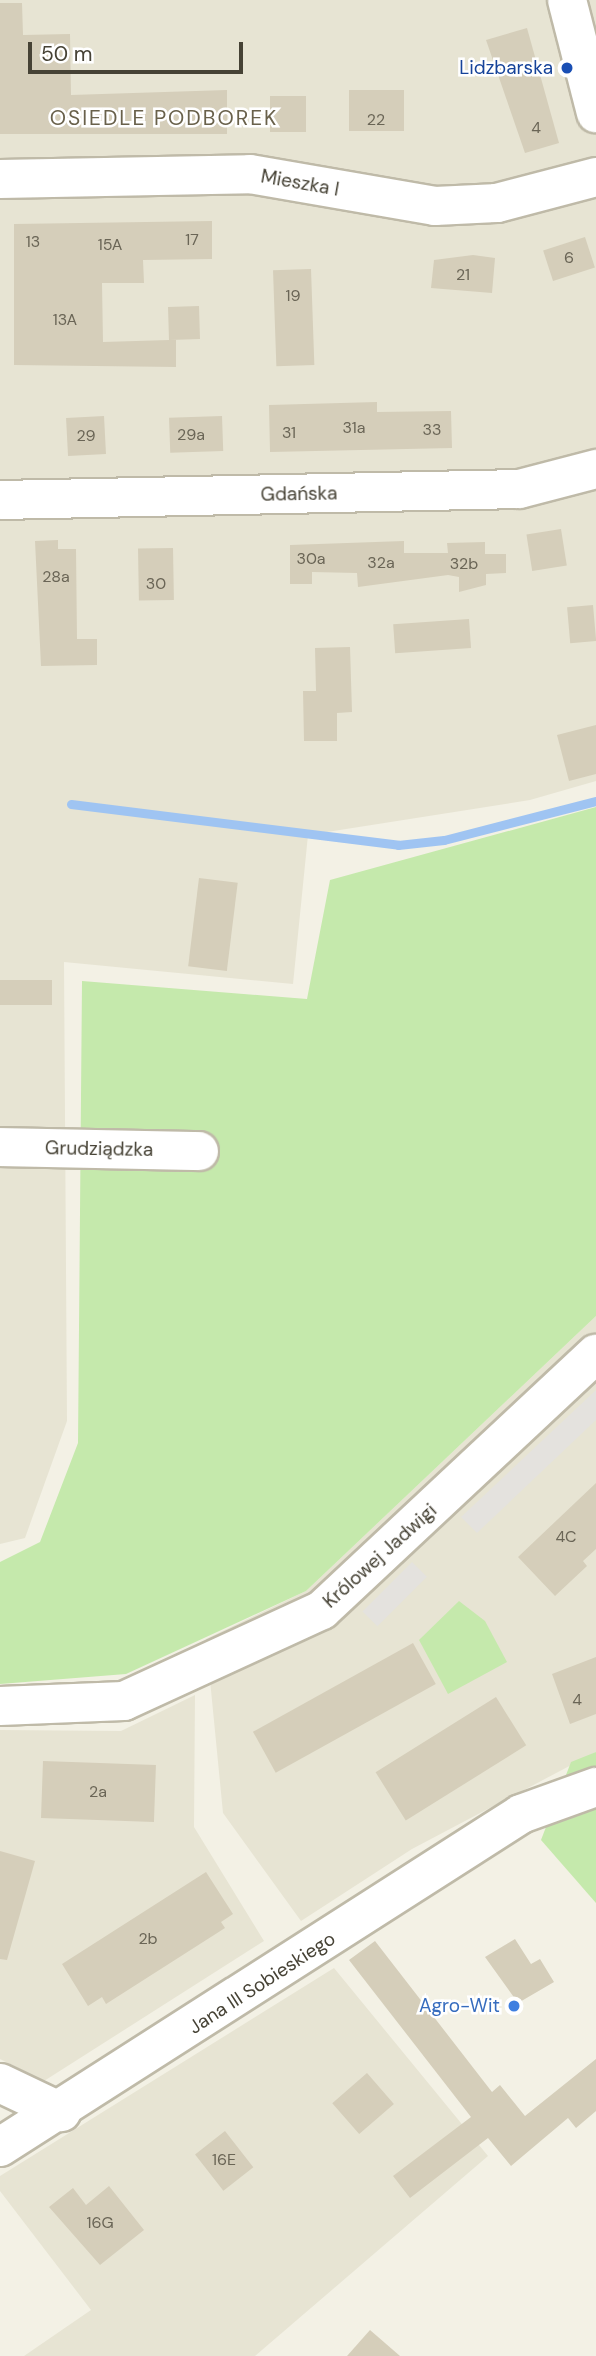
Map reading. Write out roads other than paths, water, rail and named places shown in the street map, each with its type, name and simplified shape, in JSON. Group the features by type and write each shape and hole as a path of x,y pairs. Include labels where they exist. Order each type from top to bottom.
{"street":[{"path":"567,0 596,113"},
{"name":"Mieszka I","path":"0,179 250,174 435,206 497,203 596,177"},
{"name":"Gdańska","path":"0,500 519,489 596,469"},
{"name":"Grudziądzka","path":"0,1147 199,1151"},
{"name":"Królowej Jadwigi","path":"0,1706 124,1702 322,1610 596,1354"},
{"name":"Jana III Sobieskiego","path":"0,2147 61,2112 521,1814 596,1787"},
{"path":"0,2082 61,2112"}],"waterway":[{"path":"71,804 398,845 444,840 596,801"}],"place":[{"name":"Lidzbarska","path":"567,68"},
{"name":"Agro-Wit","path":"514,2006"}],"district":[{"name":"OSIEDLE PODBOREK","path":"164,118"}]}
